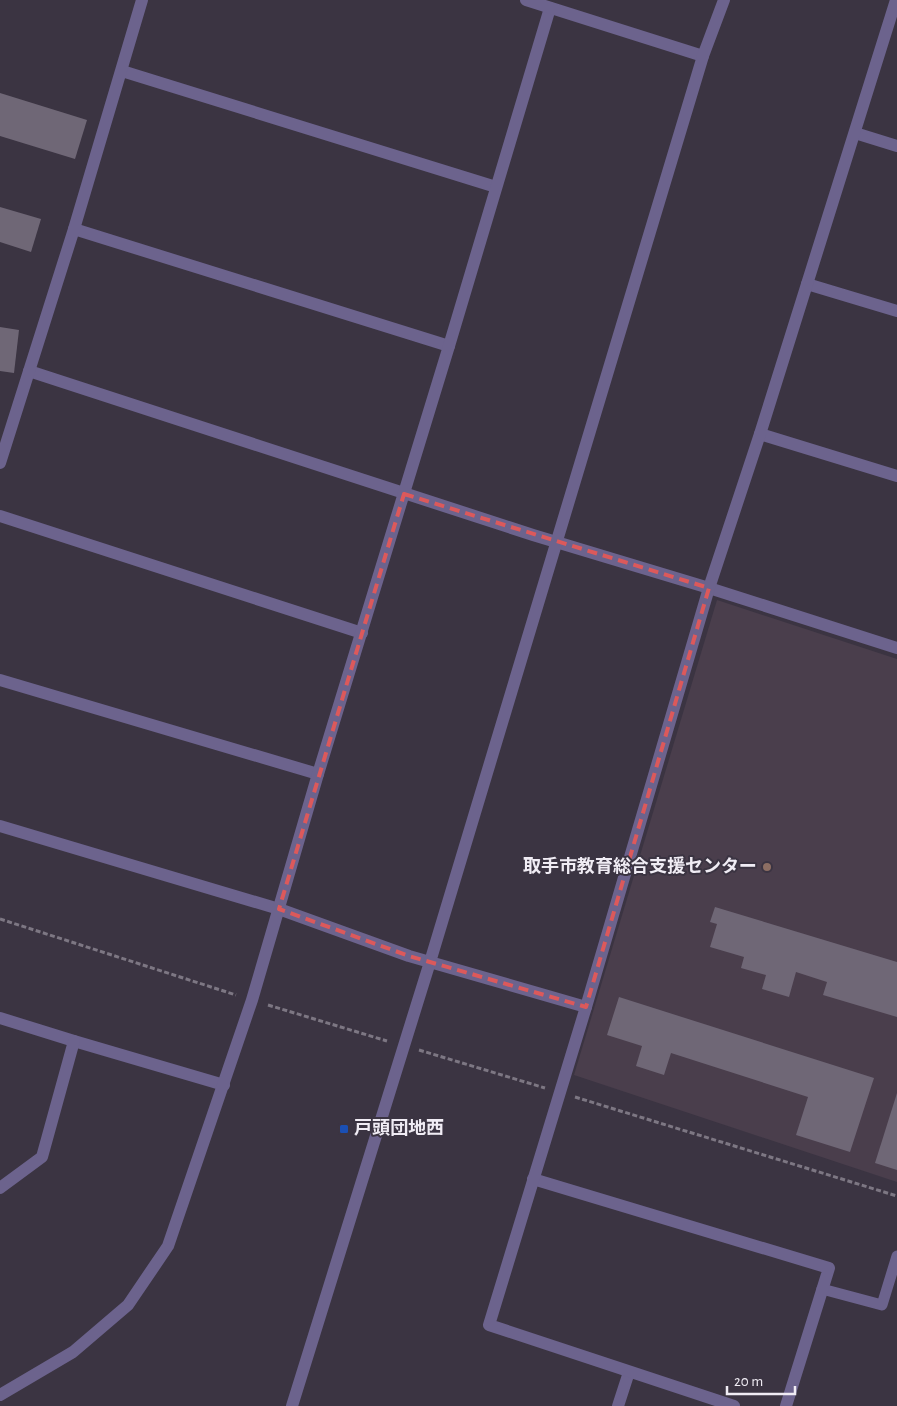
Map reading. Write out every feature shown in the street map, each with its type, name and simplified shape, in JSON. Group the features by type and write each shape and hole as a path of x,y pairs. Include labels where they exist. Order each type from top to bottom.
{"street":[{"path":"0,463 74,229 142,0"},
{"path":"526,0 551,4 703,56"},
{"path":"292,1406 408,1047 430,962 556,542 703,56 724,0"},
{"path":"734,1406 489,1325 586,1007 709,588 808,284 896,0"},
{"path":"0,1395 73,1352 128,1305 168,1246 252,1000 318,774 551,4"},
{"path":"122,71 496,187"},
{"path":"855,133 897,146"},
{"path":"74,229 449,346"},
{"path":"808,284 897,311"},
{"path":"29,371 404,494 897,648"},
{"path":"760,434 897,476"},
{"path":"0,516 362,633"},
{"path":"0,680 318,774"},
{"path":"0,826 280,909 409,956 586,1007"},
{"path":"0,1018 224,1085"},
{"path":"0,1188 42,1156 74,1041"},
{"path":"532,1179 829,1268 786,1406"},
{"path":"618,1406 629,1372"}],"lane":[{"path":"822,1289 882,1305 897,1256"}],"path":[{"path":"0,919 252,1000 550,1090"},
{"path":"568,1096 897,1196"}],"highlighted area":[{"path":"404,494 709,588 586,1007 409,956 279,909"}],"shaded area":[{"name":"取手市教育総合支援センター","path":"717,600 897,659 897,1182 574,1075"}],"building":[{"path":"0,93 87,120 75,159 0,136"},
{"path":"0,207 41,219 31,252 0,242"},
{"path":"0,327 19,330 14,373 0,371"},
{"path":"715,907 897,962 897,1017 823,995 827,982 796,972 789,997 762,989 766,975 741,968 744,957 710,947 717,924 710,922"},
{"path":"619,997 874,1078 850,1152 796,1135 808,1097 671,1053 664,1075 636,1066 642,1046 607,1035"},
{"path":"897,1093 897,1170 875,1163"}],"place":[{"name":"取手市教育総合支援センター","path":"767,867"},
{"name":"戸頭団地西","path":"344,1129"}]}
